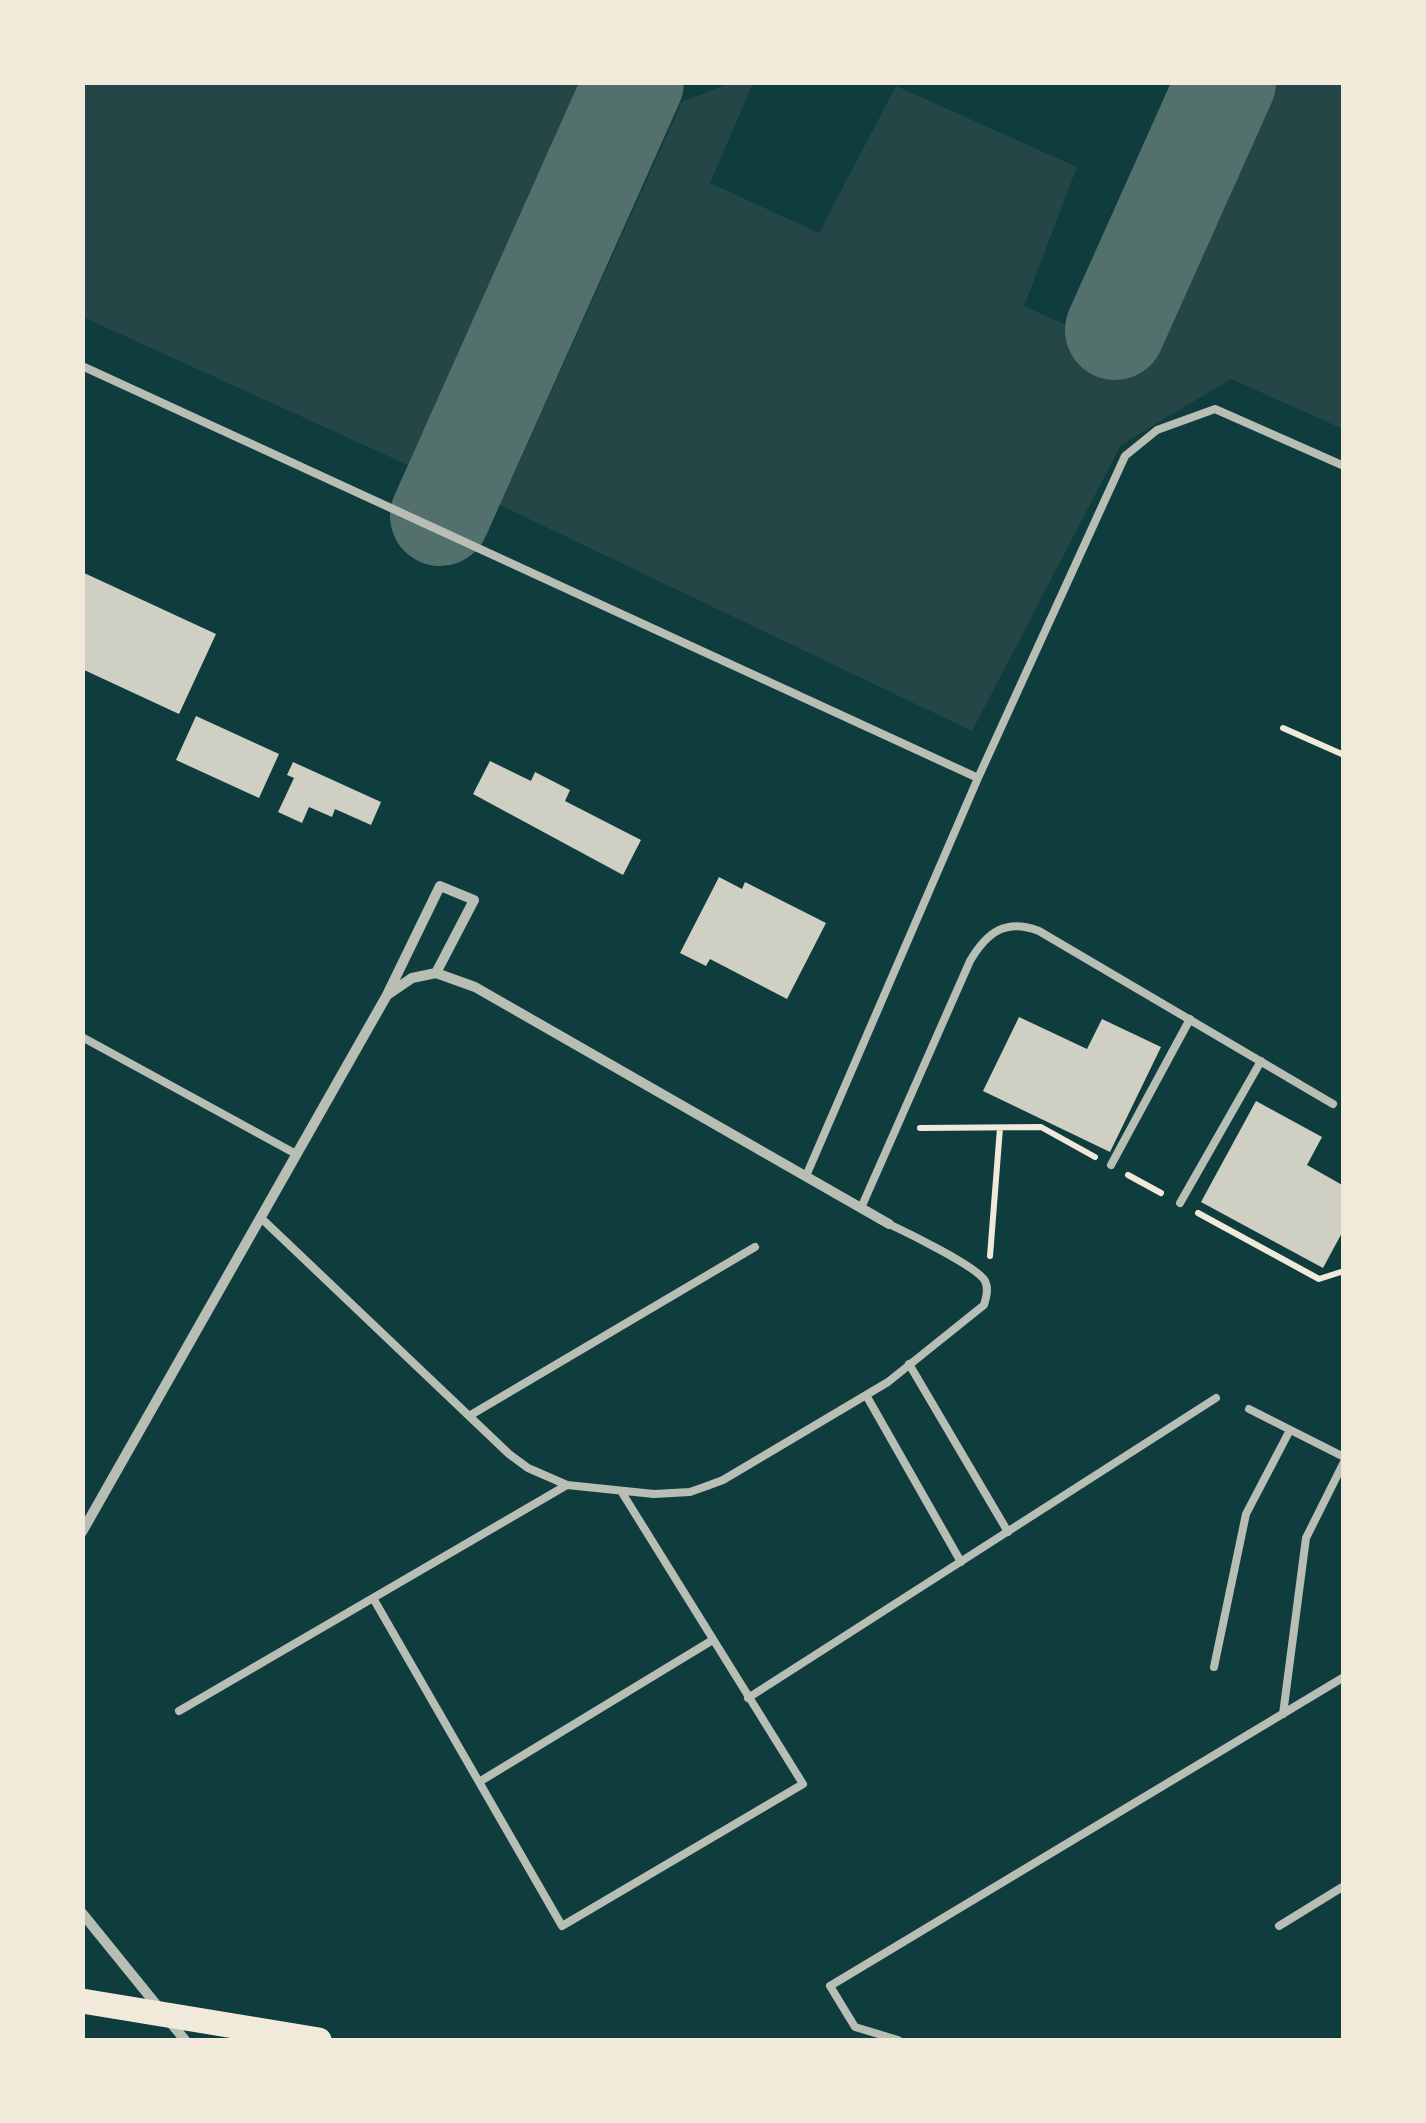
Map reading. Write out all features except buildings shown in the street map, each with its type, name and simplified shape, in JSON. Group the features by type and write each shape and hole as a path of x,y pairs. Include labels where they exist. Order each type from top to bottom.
{"main road":[{"path":"82,2002 319,2040"}],"street":[{"path":"82,1532 387,995 440,886 474,900 436,974"},
{"path":"387,995 412,978 436,974 455,977 888,1224"},
{"path":"82,1912 184,2040"}],"lane":[{"path":"82,366 978,778"},
{"path":"806,1176 978,778 1125,456 1157,430 1216,409 1344,466"},
{"path":"861,1208 970,961 995,930 1024,925 1039,931 1334,1104"},
{"path":"1110,1165 1190,1019"},
{"path":"82,1037 296,1154"},
{"path":"1180,1203 1262,1061"},
{"path":"260,1217 528,1468 567,1485 674,1493 707,1486 866,1395 984,1305 985,1281 972,1269 888,1224"},
{"path":"469,1416 755,1247"},
{"path":"910,1364 1008,1532"},
{"path":"866,1395 961,1562"},
{"path":"748,1698 1216,1398"},
{"path":"1248,1409 1344,1460 1306,1538 1283,1714"},
{"path":"1214,1667 1246,1514 1290,1430"},
{"path":"179,1711 567,1485"},
{"path":"373,1598 562,1926 803,1784 711,1641 622,1491"},
{"path":"479,1782 711,1641"},
{"path":"898,2040 855,2028 830,1986 1344,1677"},
{"path":"1279,1926 1344,1886"}],"path":[{"path":"1283,728 1344,755"},
{"path":"987,1293 1000,1128"}],"shaded area":[{"path":"83,82 592,83 410,466 83,317"},
{"path":"731,83 753,83 710,183 819,233 896,86 1077,167 1024,306 1143,360 1266,83 1343,83 1343,429 1231,379 1121,445 972,731 500,505 682,102"}],"taxiway":[{"path":"440,516 634,82"},
{"path":"1115,330 1226,82"}]}
